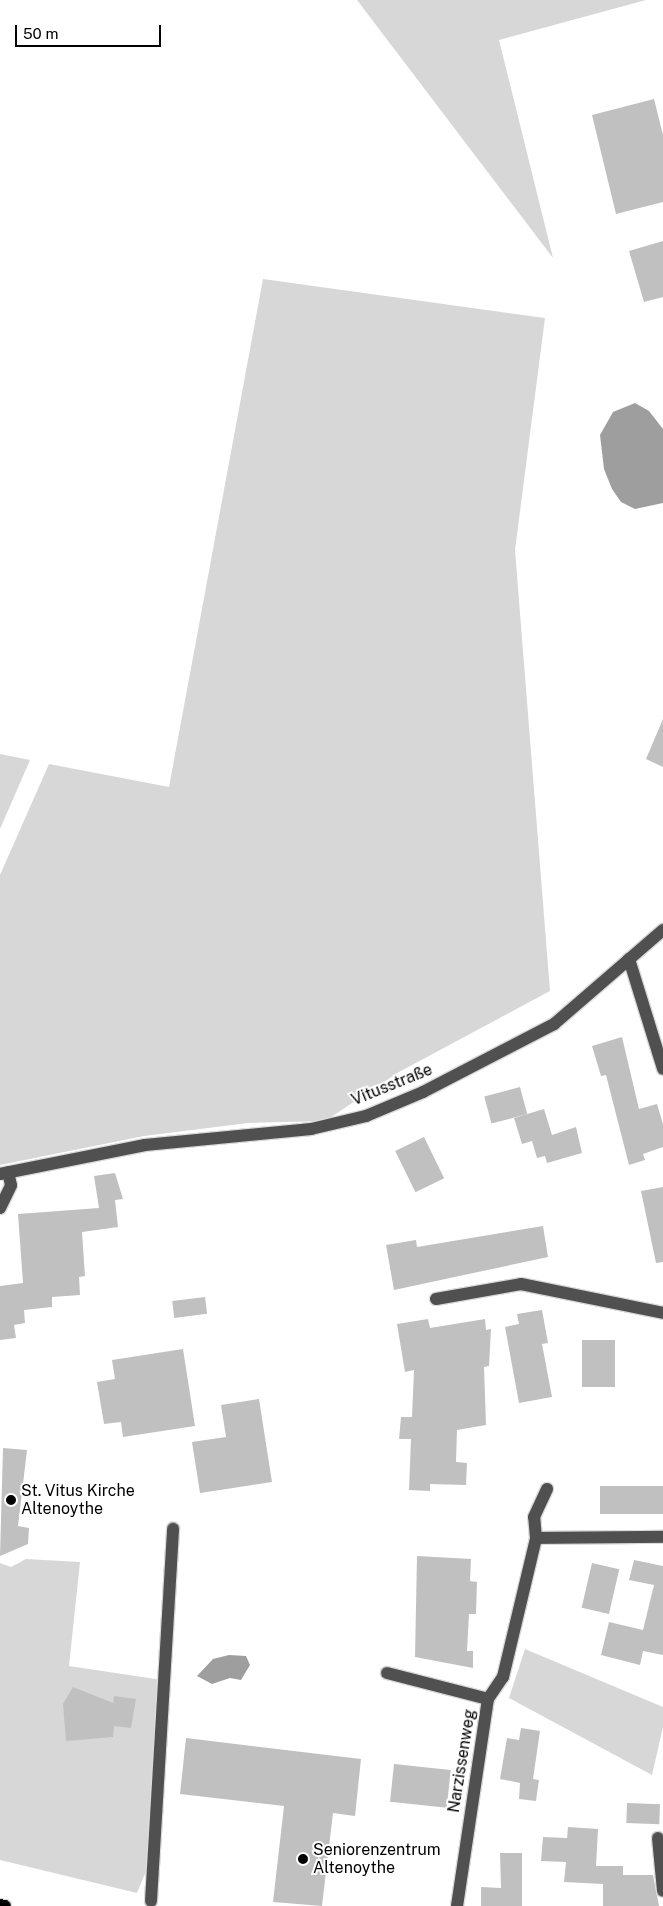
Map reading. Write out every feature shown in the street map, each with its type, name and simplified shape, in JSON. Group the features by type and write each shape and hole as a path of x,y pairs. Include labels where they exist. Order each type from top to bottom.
{"main road":[{"path":"0,1905 5,1906"}],"street":[{"name":"Vitusstraße","path":"4,1173 144,1145 311,1129 366,1116 423,1092 554,1024 663,930"},
{"path":"629,959 663,1069"},
{"path":"0,1208 11,1185 4,1173"},
{"path":"436,1299 521,1284 663,1313"},
{"name":"Narzissenweg","path":"457,1906 488,1699 503,1677 536,1538 534,1517 547,1489"},
{"path":"151,1901 173,1529"},
{"path":"536,1538 663,1537"},
{"path":"388,1674 488,1699"},
{"path":"658,1838 663,1891"}],"shaded area":[{"path":"357,0 646,0 499,40 553,258"},
{"path":"263,279 545,318 515,550 550,991 399,1072 325,1121 248,1123 144,1136 0,1165 0,875 49,764 169,787"},
{"path":"635,403 649,411 663,429 663,503 635,509 621,502 612,489 604,469 600,435 613,412"},
{"path":"0,754 30,760 0,829"},
{"path":"26,1559 80,1562 69,1666 162,1680 146,1871 137,1893 0,1860 0,1563 11,1567"},
{"path":"525,1649 663,1707 663,1727 652,1775 509,1698"},
{"path":"229,1655 246,1656 250,1665 241,1680 230,1678 212,1684 197,1676 213,1659"}],"building":[{"path":"654,99 663,135 663,202 616,214 592,115"},
{"path":"663,241 663,297 644,302 629,251"},
{"path":"663,719 663,767 646,759"},
{"path":"622,1037 639,1109 657,1104 663,1124 663,1147 643,1154 645,1160 629,1165 606,1075 601,1076 592,1046"},
{"path":"520,1087 527,1114 492,1124 484,1097"},
{"path":"544,1109 552,1135 576,1127 582,1153 547,1163 545,1156 537,1158 532,1141 522,1144 514,1118"},
{"path":"424,1137 444,1178 415,1192 395,1151"},
{"path":"115,1173 123,1199 115,1200 118,1227 82,1232 85,1276 79,1277 80,1295 52,1297 52,1307 24,1310 25,1323 14,1325 16,1338 0,1340 0,1286 23,1283 18,1214 99,1208 94,1176"},
{"path":"663,1187 663,1262 656,1263 641,1191"},
{"path":"543,1226 548,1257 394,1290 386,1245 416,1240 417,1247"},
{"path":"205,1297 207,1314 174,1318 172,1301"},
{"path":"542,1310 548,1343 542,1344 552,1397 519,1403 505,1327 519,1324 517,1314"},
{"path":"428,1319 430,1328 485,1319 486,1330 491,1329 489,1366 484,1367 486,1425 457,1430 456,1462 467,1463 466,1485 430,1484 430,1491 409,1490 411,1439 399,1439 401,1417 412,1417 414,1370 405,1372 397,1324"},
{"path":"582,1340 615,1340 615,1387 582,1387"},
{"path":"183,1349 195,1426 123,1437 121,1422 104,1424 97,1382 115,1379 112,1360"},
{"path":"259,1399 272,1482 200,1493 192,1442 226,1437 221,1405"},
{"name":"St. Vitus Kirche Altenoythe","path":"3,1448 27,1450 18,1526 29,1528 28,1544 0,1556"},
{"path":"600,1486 663,1486 663,1514 600,1514"},
{"path":"417,1556 471,1559 470,1581 477,1582 476,1614 469,1614 467,1651 473,1651 473,1668 415,1657"},
{"path":"634,1560 663,1566 663,1655 643,1651 640,1665 601,1655 609,1622 643,1630 654,1585 629,1580"},
{"path":"592,1563 619,1569 609,1614 582,1608"},
{"path":"73,1687 113,1703 114,1696 136,1699 131,1728 114,1726 113,1737 66,1741 63,1704"},
{"path":"521,1728 540,1731 533,1779 539,1780 536,1801 519,1799 520,1783 500,1779 507,1738 519,1740"},
{"name":"Seniorenzentrum Altenoythe","path":"186,1738 361,1759 355,1816 333,1813 322,1906 273,1902 284,1806 180,1794"},
{"path":"394,1764 451,1770 447,1808 390,1802"},
{"path":"627,1803 660,1804 659,1824 626,1823"},
{"path":"568,1827 598,1829 596,1866 623,1866 623,1875 653,1875 659,1906 603,1906 603,1884 564,1882 566,1862 541,1861 543,1837 567,1838"},
{"path":"500,1853 522,1853 522,1906 481,1906 481,1887 501,1888"}],"place":[{"name":"St. Vitus Kirche Altenoythe","path":"11,1500"},
{"name":"Seniorenzentrum Altenoythe","path":"303,1859"}]}
